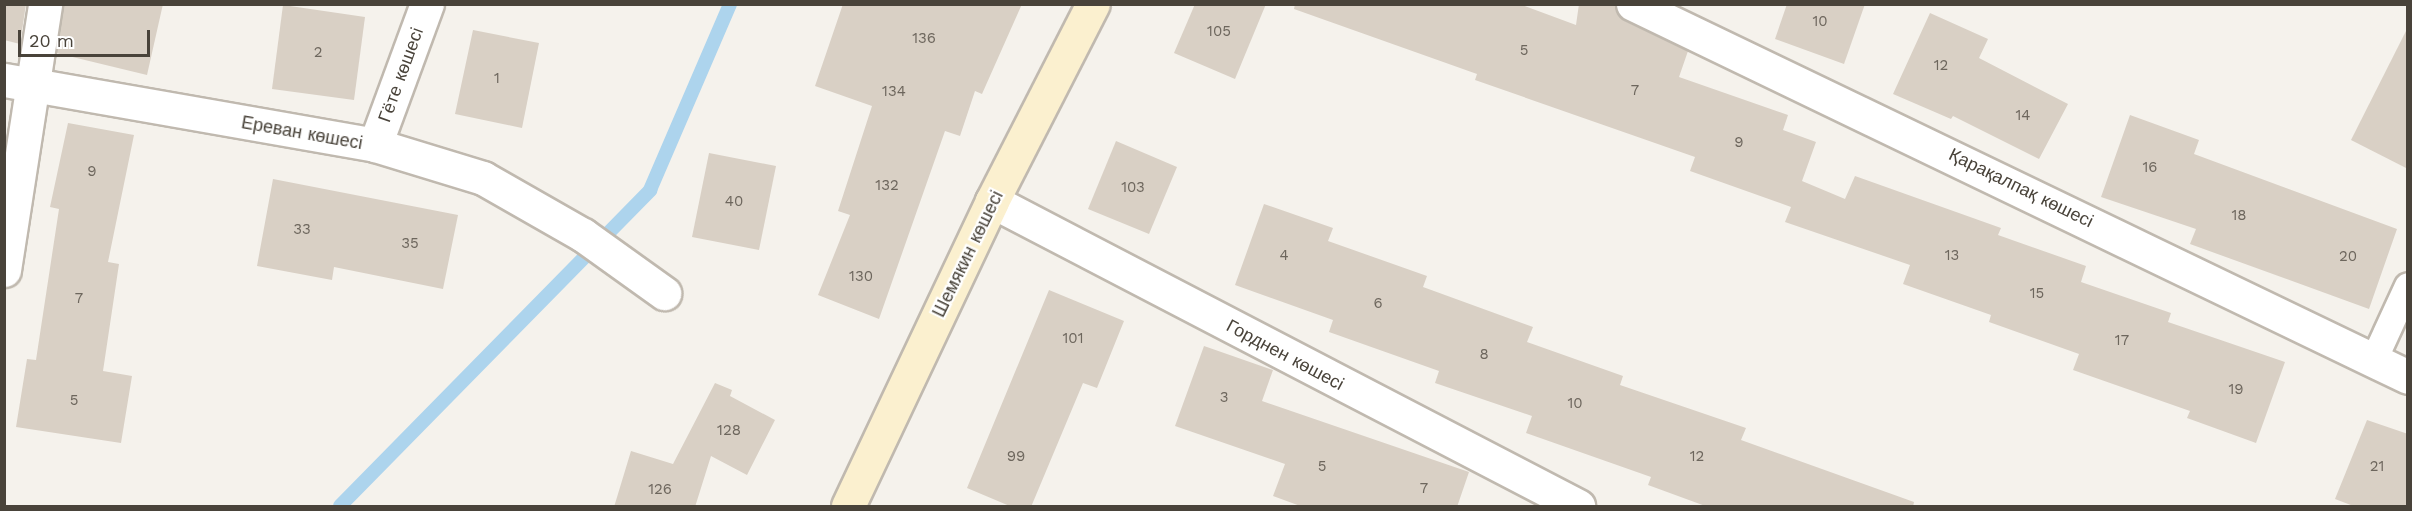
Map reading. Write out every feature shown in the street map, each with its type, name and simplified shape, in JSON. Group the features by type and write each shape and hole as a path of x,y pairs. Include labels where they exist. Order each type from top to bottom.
{"main road":[{"name":"Шемякин көшесі","path":"848,507 992,201 1094,4"}],"street":[{"path":"4,270 18,82 45,4"},
{"name":"Гёте көшесі","path":"375,146 427,4"},
{"name":"Қарақалпақ көшесі","path":"1633,4 2408,377"},
{"name":"Ереван көшесі","path":"18,82 375,146 483,178 583,235 664,293"},
{"name":"Горднен көшесі","path":"992,201 1578,507"}],"lane":[{"path":"2374,360 2408,286"}],"building":[{"path":"4,4 26,4 20,44 4,40"},
{"path":"63,4 163,4 147,75 56,53"},
{"path":"843,4 1022,4 982,94 975,91 960,136 945,131 879,319 818,295 850,215 838,211 872,106 815,86"},
{"path":"1195,4 1266,4 1235,79 1174,53"},
{"path":"1295,4 1519,4 1576,25 1579,4 1614,4 1625,21 1688,51 1679,77 1788,115 1783,130 1816,142 1802,181 1845,199 1855,176 2001,228 1998,235 2086,266 2081,282 2171,313 2168,322 2285,362 2256,443 2187,418 2190,411 2073,370 2079,354 1989,322 1991,315 1903,284 1910,265 1785,222 1791,207 1690,171 1695,157 1475,80 1477,74 1294,9"},
{"path":"1787,4 1865,4 1844,64 1775,39"},
{"path":"283,5 365,17 354,100 272,89"},
{"path":"1930,13 1988,39 1979,58 2068,104 2039,159 1953,116 1951,119 1893,94"},
{"path":"2408,27 2408,169 2351,140"},
{"path":"473,30 539,43 522,128 455,114"},
{"path":"2130,115 2199,140 2194,154 2397,229 2369,309 2190,244 2196,229 2101,197"},
{"path":"68,123 134,135 108,262 119,264 103,371 132,376 121,443 16,427 27,359 36,360 59,209 50,207"},
{"path":"1116,141 1177,167 1149,234 1088,209"},
{"path":"709,153 776,166 759,250 692,237"},
{"path":"273,179 458,215 443,289 334,267 332,280 257,266"},
{"path":"1264,204 1333,228 1328,241 1427,276 1423,287 1533,327 1527,342 1623,376 1620,385 1746,428 1741,440 1914,502 1913,507 1708,507 1648,485 1651,477 1526,433 1532,416 1435,383 1439,371 1329,332 1333,320 1235,285"},
{"path":"1049,290 1124,321 1097,388 1083,383 1031,507 1012,507 967,488"},
{"path":"1204,346 1273,370 1262,401 1469,472 1457,507 1303,507 1273,496 1285,464 1175,426"},
{"path":"715,383 732,390 730,396 775,420 747,475 711,456 695,507 614,507 631,451 673,464"},
{"path":"2367,420 2408,434 2408,507 2356,507 2335,499"}],"waterway":[{"path":"340,506 650,190 730,4"}]}
